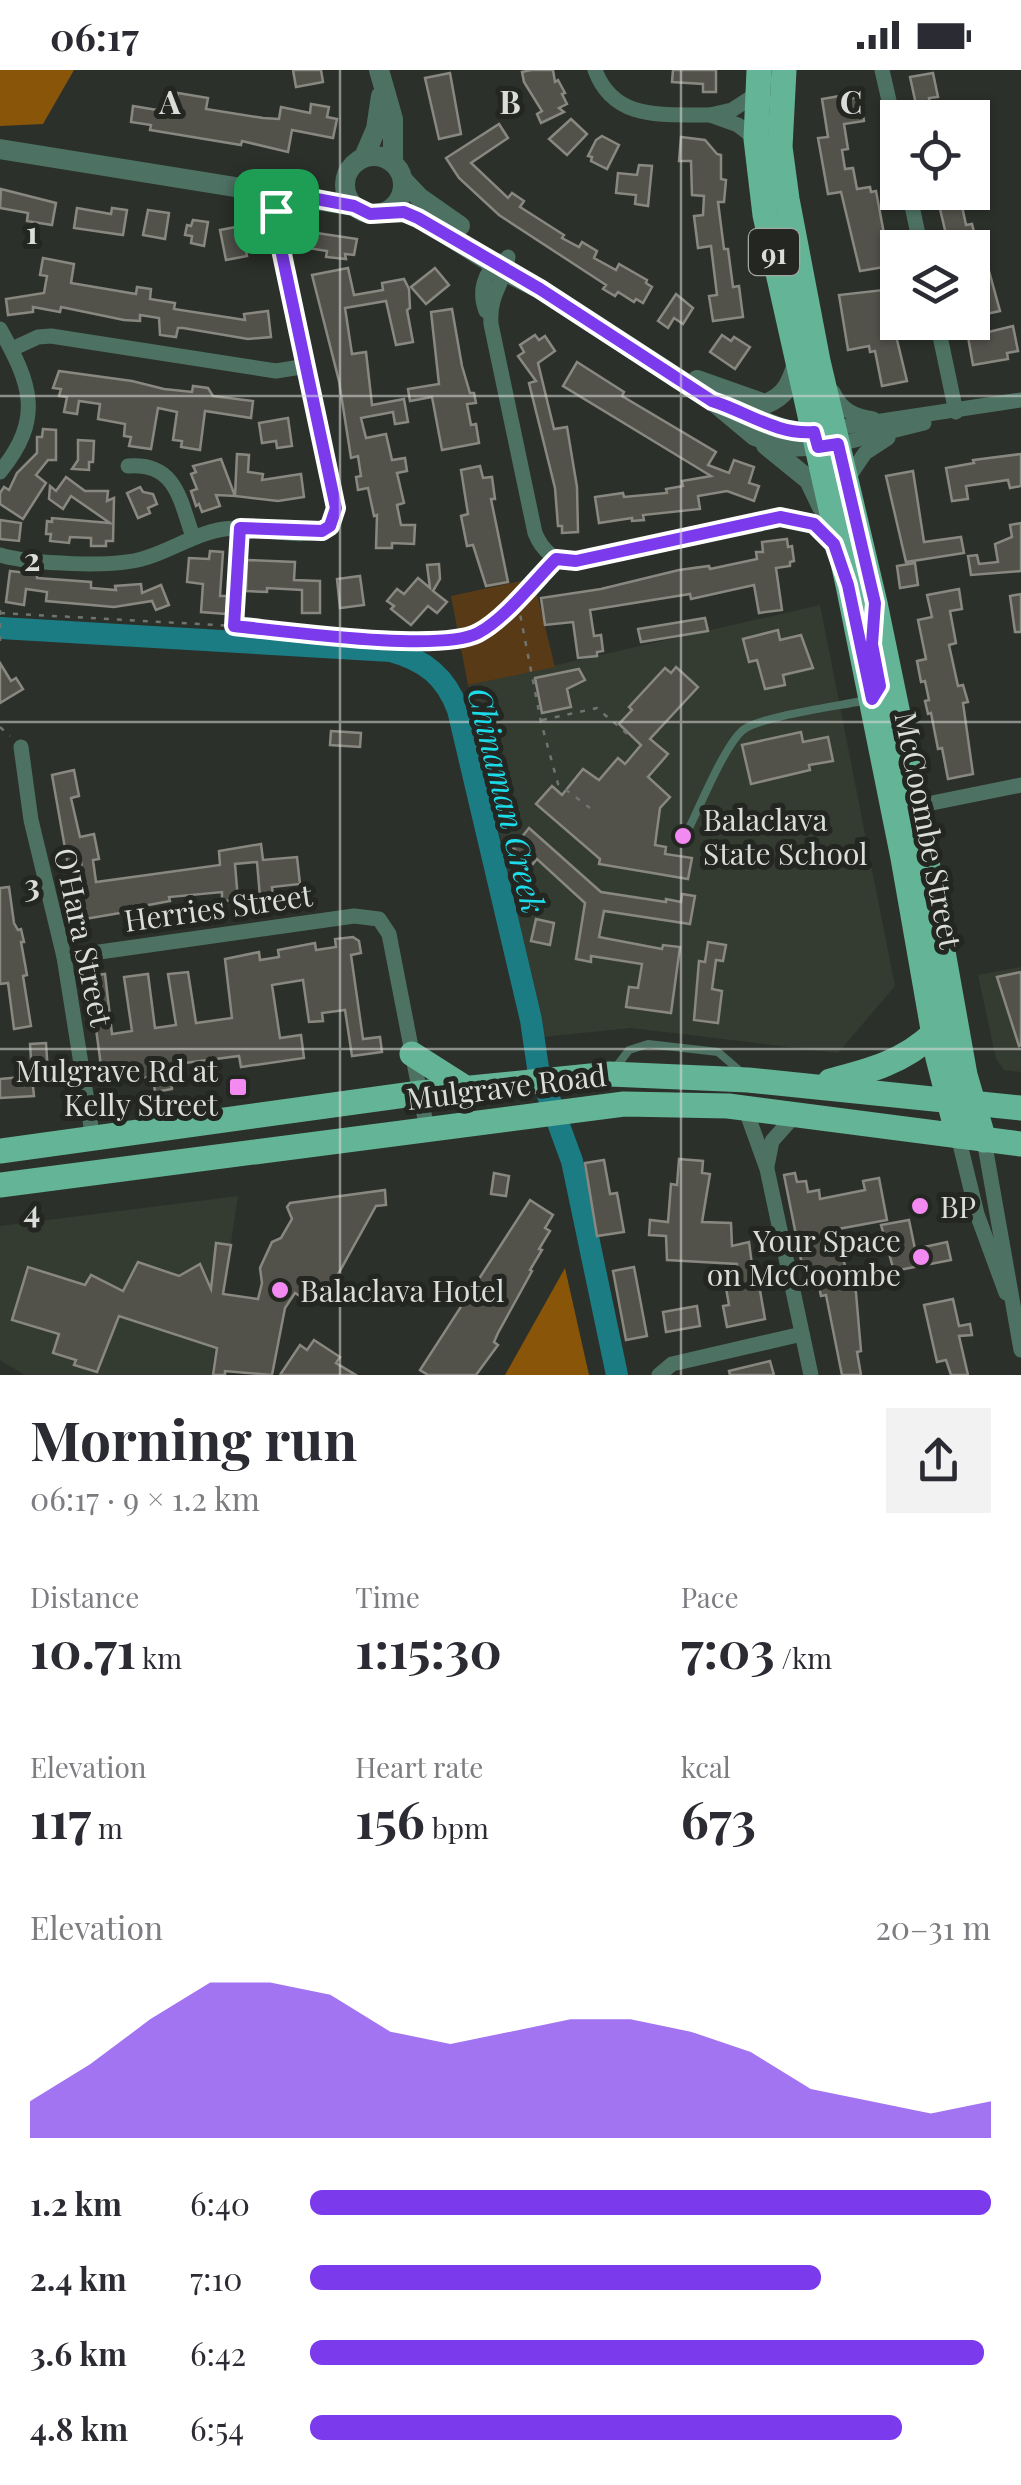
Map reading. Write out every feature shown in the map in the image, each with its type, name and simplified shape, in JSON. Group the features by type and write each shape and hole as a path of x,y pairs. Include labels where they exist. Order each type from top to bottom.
{"main road":[{"name":"McCoombe Street","path":"784,70 782,173 808,361"},
{"name":"McCoombe Street","path":"757,83 756,138 765,215 827,438 848,585 876,693 934,1034 961,1100 984,1140"},
{"name":"McCoombe Street","path":"827,438 846,482 875,603 946,957 963,1069 958,1136"},
{"path":"946,957 962,979 985,1082 1012,1107"},
{"path":"810,1086 889,1064 934,1034"},
{"path":"412,1054 464,1088"},
{"name":"Mulgrave Road","path":"8,1144 93,1140 420,1093 610,1074 748,1080 1012,1107"},
{"name":"Mulgrave Road","path":"5,1190 427,1128 652,1103 746,1108 1021,1144"}],"street":[{"path":"595,70 614,102 637,112 710,115 732,110 757,83"},
{"path":"882,70 889,100"},
{"path":"354,206 345,189 376,129 380,74"},
{"path":"380,74 393,118 401,198 388,211"},
{"path":"710,115 756,138"},
{"path":"0,149 279,192 354,206 370,214 404,212 424,220 653,362 712,401 755,436 814,487 848,585"},
{"path":"279,192 322,190 374,156 398,171 434,209 502,265"},
{"path":"0,555 19,560 131,562 193,537 240,528 310,533 330,526 336,500 276,226 279,192"},
{"path":"502,265 492,297 491,324 535,533 556,559 576,561 780,517"},
{"path":"0,329 24,372 28,410 19,444 0,472"},
{"path":"12,349 52,336 276,370 307,366"},
{"path":"940,340 956,412"},
{"path":"653,362 765,404 783,395 808,361 844,409 858,417 883,421"},
{"path":"712,401 779,429 827,438 883,421 1021,400"},
{"path":"846,482 871,448 910,428 956,412"},
{"path":"755,436 784,447 910,428"},
{"path":"128,466 151,466 171,482 193,537"},
{"name":"O'Hara Street","path":"20,747 31,820 64,957 93,1140"},
{"path":"917,806 1021,785"},
{"name":"Herries Street","path":"64,957 354,916 380,919 389,934 412,1054"},
{"path":"412,1054 427,1128"},
{"path":"746,1108 767,1169 811,1375"},
{"path":"767,1169 772,1141 796,1114"},
{"name":"McCoombe Street","path":"958,1136 977,1214 1010,1301"},
{"name":"McCoombe Street","path":"984,1140 1021,1350"},
{"path":"659,1374 672,1364 802,1334"}],"lane":[{"path":"872,644 875,603"},
{"path":"689,828 731,745 744,730 760,722 876,693"}],"path":[{"path":"780,517 814,524 834,544"},
{"path":"234,626 240,528"},
{"path":"0,642 0,612 388,640 455,640 484,630 556,559"},
{"path":"512,604 520,614 540,720 558,784 590,808"},
{"path":"540,720 597,708 632,739"}],"shaded area":[{"path":"0,70 74,70 43,124 0,126"},
{"path":"525,580 535,586 555,667 468,685 451,596"},
{"name":"Balaclava State School","path":"820,605 895,986 838,1053 631,1028 543,1037 468,685"},
{"path":"1021,967 1021,1072 1004,1070 996,1059 978,975"},
{"path":"238,1196 211,1375 25,1375 0,1360 0,1226"},
{"path":"565,1268 589,1375 505,1375"}],"building":[{"path":"293,70 321,70 323,82 296,87"},
{"path":"553,70 555,82 558,80 565,93 562,94 567,104 559,108 564,112 541,123 537,114 542,111 522,72"},
{"path":"673,70 716,70 716,92 703,92 703,84 672,82"},
{"path":"450,73 461,134 439,139 425,78"},
{"path":"933,73 938,97 915,100 910,77"},
{"path":"178,93 208,98 206,109 263,118 279,119 281,107 310,113 311,104 329,107 327,117 337,119 333,138 292,130 288,152 242,141 241,145 150,130 151,125 131,122 133,106 175,113"},
{"path":"860,97 864,121 844,124 848,149 842,150 845,169 853,168 857,189 870,187 871,192 876,191 883,230 880,230 880,268 860,271 841,192 828,194 818,138 828,137 822,99"},
{"path":"571,119 587,134 567,155 549,139"},
{"path":"499,124 508,138 471,163 508,198 512,193 524,201 520,207 564,235 562,238 579,247 582,242 597,251 594,258 616,270 619,264 647,280 652,287 643,303 603,289 606,285 499,215 459,178 446,158"},
{"path":"602,136 619,145 607,169 588,156"},
{"path":"681,137 705,140 721,155 721,179 726,180 724,202 718,202 724,249 728,249 733,287 739,286 743,317 713,321 709,296 717,295 711,246 698,248 694,216 703,215 704,196 692,195 691,161 679,161"},
{"path":"639,165 652,166 648,206 635,204 636,195 616,193 618,173 637,175"},
{"path":"1,189 56,203 52,225 27,221 28,213 0,208"},
{"path":"77,208 111,214 112,208 127,210 123,235 74,228"},
{"path":"148,210 169,213 165,239 143,235"},
{"path":"940,210 963,210 966,225 972,224 974,230 945,230"},
{"path":"193,220 208,222 204,246 191,243 192,236 185,235"},
{"path":"241,226 247,256 226,260 220,230"},
{"path":"310,232 357,239 354,255 345,254 346,259 326,257 327,251 308,248"},
{"path":"43,258 74,264 71,283 136,294 137,287 151,289 150,299 175,303 174,309 245,320 244,314 268,311 271,337 248,339 183,328 178,328 176,337 160,335 159,318 140,315 140,321 124,320 61,307 60,312 33,307 33,312 8,315 6,299 44,293 47,276 40,275"},
{"path":"348,268 354,295 383,290 382,283 404,279 409,289 407,310 413,342 396,345 386,301 345,308 352,354 366,352 372,405 404,399 408,422 395,424 393,412 361,418 366,438 386,434 392,460 405,458 407,471 397,473 404,503 397,505 401,525 415,525 414,544 392,543 392,548 376,548 377,515 374,516 368,488 358,490 358,456 351,458 339,381 312,275"},
{"path":"435,268 449,285 426,304 411,287"},
{"path":"990,275 1000,311 990,313"},
{"path":"880,290 880,340 897,340 907,381 882,386 875,351 870,352 869,346 848,350 839,295"},
{"path":"676,294 693,308 683,324 674,318 668,328 658,321"},
{"path":"452,309 462,366 470,393 474,393 476,403 467,404 479,443 442,450 432,397 410,401 408,389 439,384 431,312"},
{"path":"1013,326 1018,351 1007,353 1008,359 973,365 969,340 990,340 990,332"},
{"path":"535,335 539,340 545,336 555,351 538,363 554,429 567,427 577,487 578,532 562,533 562,526 558,526 555,488 529,383 536,381 518,356 524,352 520,345"},
{"path":"722,335 750,347 735,369 710,352"},
{"path":"577,362 624,392 622,396 716,452 708,465 729,473 734,460 754,467 749,483 759,486 754,501 727,491 698,496 700,509 643,515 644,520 599,523 595,497 667,493 666,489 683,486 682,481 711,476 563,386"},
{"path":"59,371 164,389 192,392 193,386 208,388 213,396 253,401 251,418 205,411 200,450 181,447 182,441 173,440 177,412 158,408 151,449 129,446 131,437 124,436 125,424 98,419 100,404 79,401 77,414 64,412 67,397 59,396 61,389 53,388"},
{"path":"288,418 292,446 277,448 276,441 262,443 259,423"},
{"path":"43,429 56,430 56,460 48,460 36,475 46,483 23,519 0,504 0,493 4,487 9,490 17,473 37,453 37,437 42,437"},
{"path":"78,440 94,441 89,470 72,469 78,460"},
{"path":"237,454 249,455 248,472 263,474 262,480 301,474 304,497 278,501 235,496"},
{"path":"1021,454 1021,486 1010,488 1008,480 966,486 968,499 952,501 946,468"},
{"path":"221,459 235,496 216,495 220,506 202,512 191,491 197,489 191,474 196,472 193,466"},
{"path":"480,466 483,478 492,477 495,499 491,499 508,582 486,586 473,545 467,546 461,516 468,514 461,470"},
{"path":"913,471 924,542 961,537 964,553 906,562 886,476"},
{"path":"66,477 85,491 108,491 107,501 114,498 113,541 106,541 106,546 91,546 91,538 70,537 69,543 50,541 47,521 52,522 52,518 110,523 71,496 63,509 49,499 50,486 56,491"},
{"path":"140,487 153,494 157,504 148,508 150,513 138,518 127,493"},
{"path":"0,520 21,523 19,541 0,539"},
{"path":"1021,523 1021,571 971,575 968,556 977,555 979,564 998,562 995,544 1012,537 1010,525"},
{"path":"787,539 794,561 790,566 776,568 782,610 759,613 754,585 691,599 690,594 590,610 594,636 601,635 603,651 597,652 597,656 578,658 573,622 545,625 541,598 601,589 679,570 709,566 710,569 757,559 756,552 763,552 762,542"},
{"path":"210,551 223,552 220,596 228,596 226,614 201,612 203,584 187,582 189,558 209,559"},
{"path":"247,560 295,562 294,580 320,581 320,613 302,613 302,590 246,591"},
{"path":"915,563 918,585 900,588 897,566"},
{"path":"439,564 440,579 433,591 447,602 437,613 428,606 411,625 387,601 397,589 404,594 418,578 430,588 427,565"},
{"path":"10,571 37,574 37,578 91,582 91,588 116,590 115,586 141,584 142,593 161,585 169,605 156,610 152,601 114,607 46,601 47,592 26,589 24,605 6,602"},
{"path":"360,576 364,605 340,608 337,579"},
{"path":"959,589 962,609 950,611 956,643 949,645 958,686 963,685 968,702 963,703 973,774 948,779 917,661 926,659 918,620 932,617 927,595"},
{"path":"1021,594 1021,632 1015,632 1010,596"},
{"path":"705,618 708,631 641,642 638,629"},
{"path":"778,630 780,640 801,635 813,668 783,675 785,685 765,689 757,660 749,662 743,639"},
{"path":"0,663 11,681 16,678 23,689 0,703"},
{"path":"676,667 698,687 650,739 668,754 648,777 670,797 660,808 655,845 666,847 665,854 692,858 688,879 599,864 600,859 536,804 552,786 562,795 583,769 599,780 618,758 625,764 641,745 619,724 632,710 629,707 665,668 671,673"},
{"path":"579,669 585,680 567,689 571,707 542,713 535,678"},
{"path":"331,731 361,733 360,747 330,745"},
{"path":"801,732 803,742 828,737 833,761 751,784 742,745"},
{"path":"74,770 79,796 71,798 80,837 94,834 99,859 93,860 96,882 220,865 219,851 261,844 263,860 297,857 300,884 272,887 273,896 260,897 257,862 235,864 238,900 222,901 222,892 169,897 170,901 132,911 73,921 66,885 84,882 81,862 68,865 52,775"},
{"path":"529,828 601,892 666,902 681,902 682,894 695,896 690,924 604,911 599,937 662,949 663,945 680,947 671,1013 626,1007 629,987 638,988 642,964 591,956 591,962 576,959 585,903 537,859 532,865 513,848"},
{"path":"9,887 14,923 21,929 24,942 27,975 23,976 31,1026 14,1029 8,983 0,984 0,888"},
{"path":"536,919 554,923 550,945 531,941"},
{"path":"353,937 359,941 361,953 351,955 363,1039 380,1037 382,1052 352,1056 345,1010 322,1013 323,1021 309,1022 303,980 272,985 280,1038 301,1035 304,1058 241,1067 239,1056 169,1065 172,1089 155,1092 153,1077 126,1079 124,1063 101,1066 89,976 105,974 112,1034 132,1031 124,977 148,974 155,1028 176,1025 168,974 188,972 196,1023 232,1018 225,959 259,952 260,960 279,957 278,950 315,943 316,950 336,947 335,939"},
{"path":"708,942 726,945 723,961 716,960 712,989 722,991 718,1023 694,1020 699,961 705,962"},
{"path":"1021,972 1021,1045 1019,1046 997,977"},
{"path":"46,1043 48,1073 32,1074 30,1044"},
{"path":"32,1076 34,1096 0,1098 0,1079"},
{"path":"679,1159 703,1161 702,1173 710,1174 702,1222 731,1223 732,1246 749,1242 765,1319 727,1327 723,1306 729,1305 723,1271 737,1269 737,1264 667,1260 666,1236 649,1235 650,1220 668,1222 671,1184 677,1185"},
{"path":"604,1160 610,1194 617,1193 624,1232 597,1236 585,1163"},
{"path":"494,1173 509,1176 506,1196 491,1194"},
{"path":"795,1173 797,1182 806,1181 808,1192 819,1190 820,1199 865,1190 863,1181 879,1178 887,1220 838,1229 846,1272 851,1271 856,1293 861,1375 842,1375 826,1295 821,1296 815,1268 803,1270 784,1175"},
{"path":"385,1190 386,1205 376,1206 325,1304 315,1288 308,1301 295,1293 285,1308 272,1375 225,1371 225,1375 213,1375 217,1348 119,1316 97,1372 53,1353 59,1334 12,1320 28,1267 85,1285 91,1275 123,1291 138,1262 179,1276 200,1264 211,1289 216,1243 231,1245 223,1294 258,1299 260,1268 272,1242 281,1238 292,1219 287,1207 290,1203"},
{"path":"530,1200 553,1215 545,1228 550,1231 498,1333 494,1342 498,1345 476,1375 428,1375 420,1370"},
{"path":"909,1220 915,1249 947,1242 951,1260 894,1271 881,1225"},
{"path":"634,1267 647,1336 626,1340 613,1271"},
{"path":"953,1299 959,1326 970,1324 972,1335 959,1336 968,1375 951,1375 946,1360 937,1362 924,1305"},
{"path":"697,1306 700,1326 666,1332 663,1312"},
{"path":"314,1340 340,1357 336,1363 356,1375 280,1375 300,1345 307,1350"},
{"path":"770,1361 774,1375 730,1375 729,1371"}],"waterway":[{"name":"Chinaman Creek","path":"0,628 391,651 414,659 440,679 458,710 531,1020 538,1068 572,1161 617,1375"}],"place":[{"name":"Balaclava State School","path":"683,836"},
{"name":"Mulgrave Rd at Kelly Street","path":"238,1087"},
{"name":"BP","path":"920,1206"},
{"name":"Your Space on McCoombe","path":"921,1257"},
{"name":"Balaclava Hotel","path":"280,1290"}],"route":[{"path":"279,192 354,206 370,214 404,212 540,289 712,401 779,429 814,432 818,447 838,444 875,603 872,644 880,686 872,699 848,585 834,544 814,524 780,517 576,561 556,559 484,630 465,638 388,640 234,626 240,528 322,531 330,526 336,508 276,211 279,192"}]}
